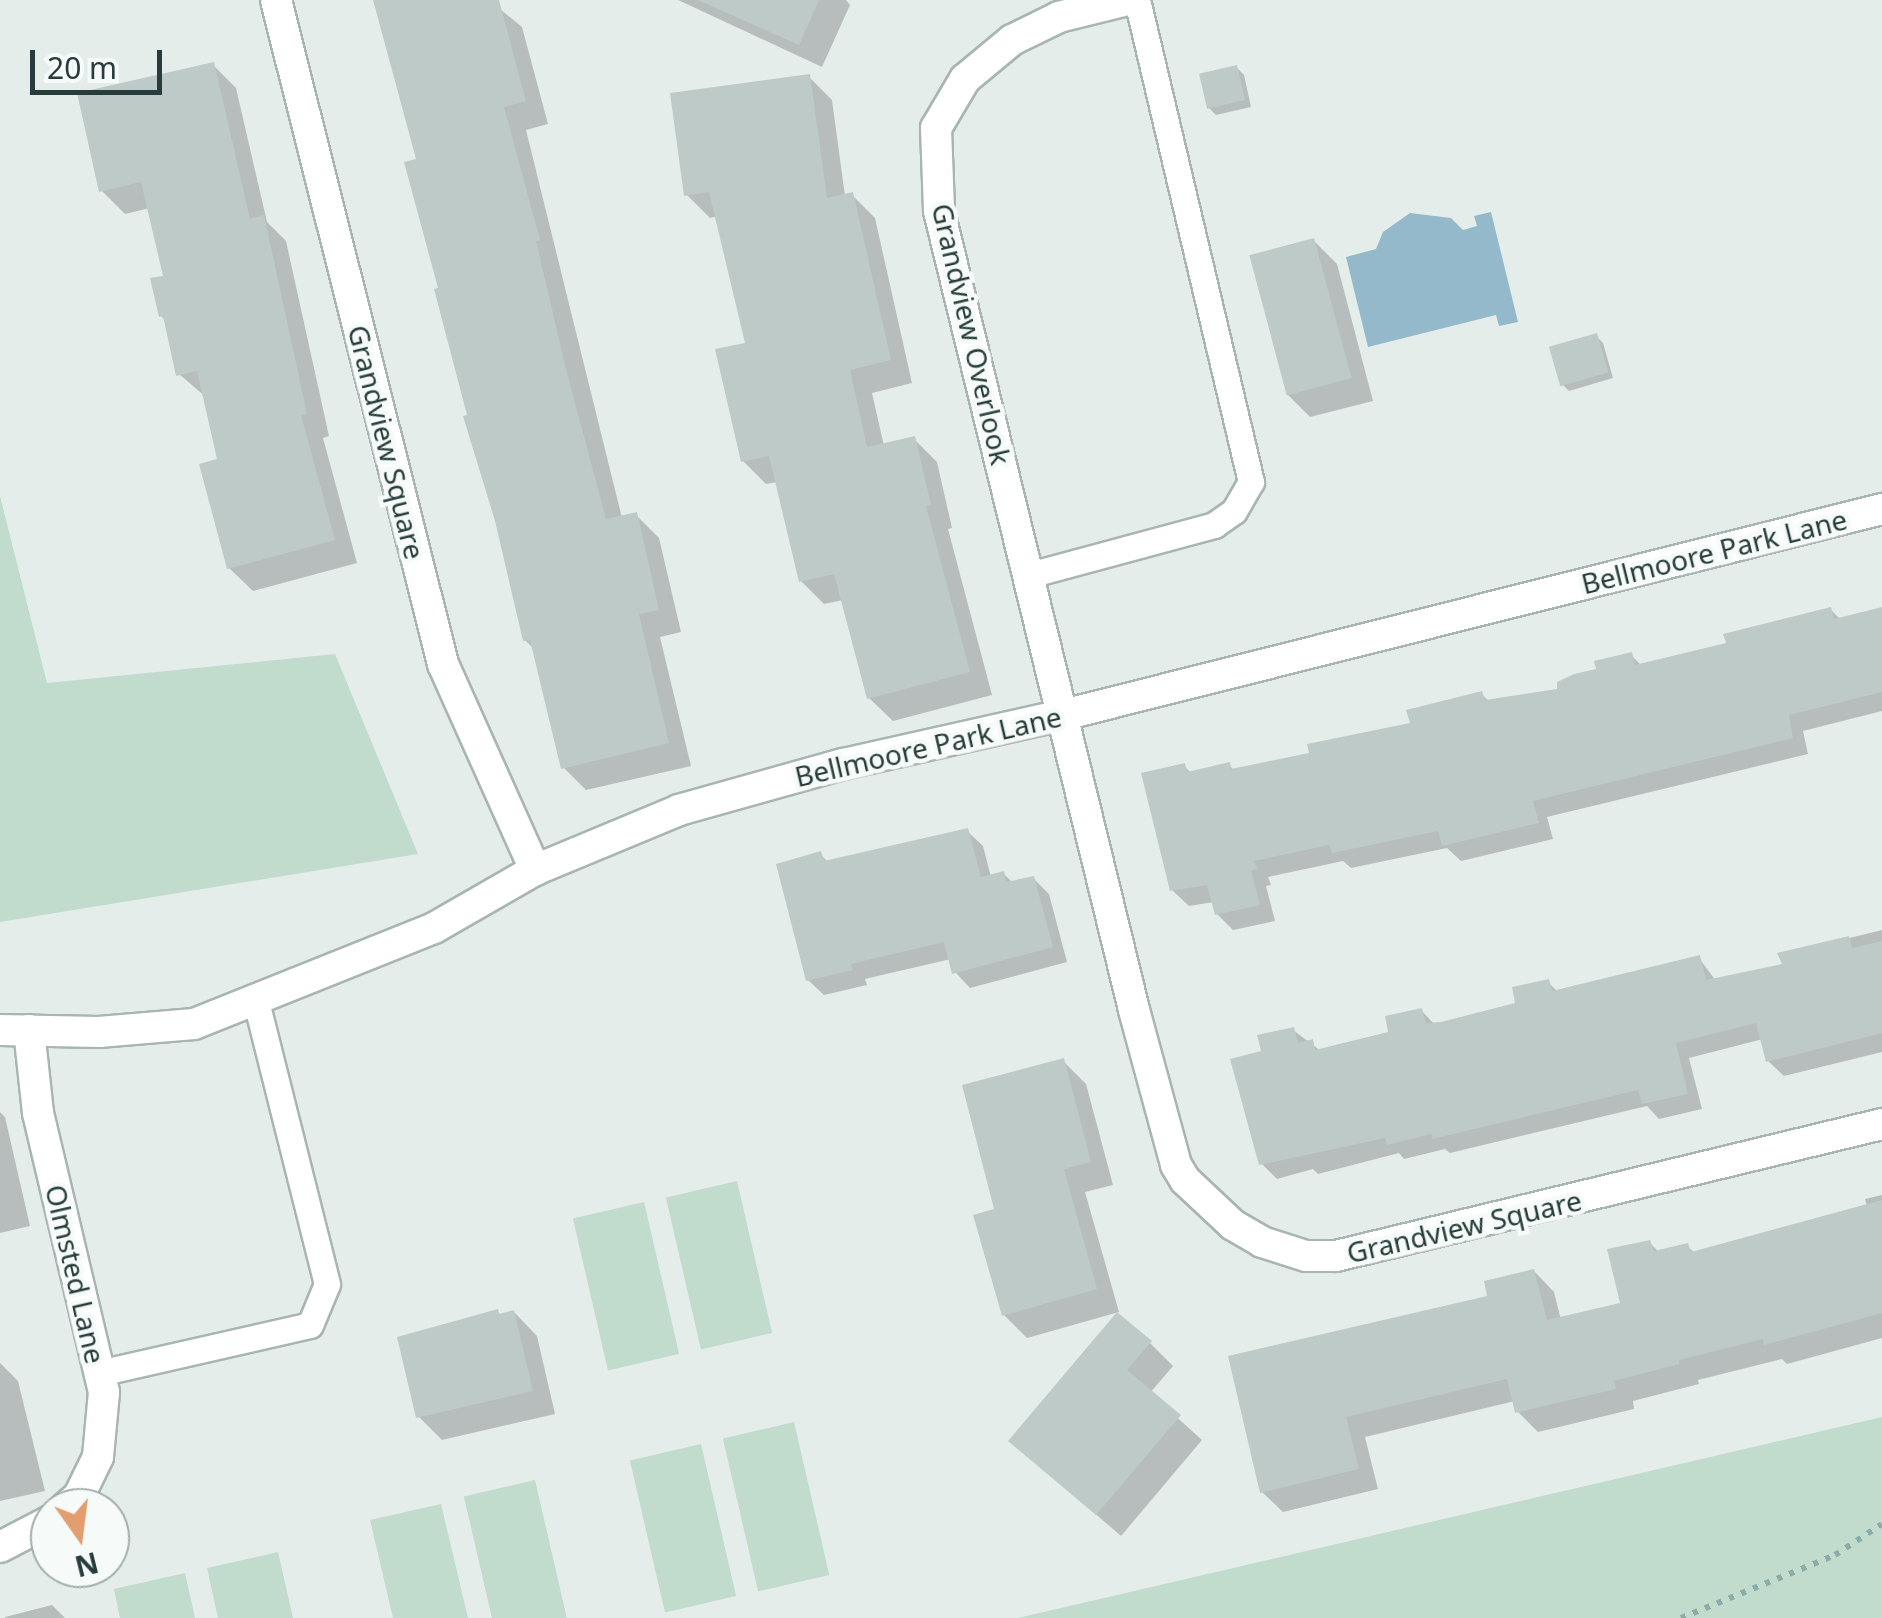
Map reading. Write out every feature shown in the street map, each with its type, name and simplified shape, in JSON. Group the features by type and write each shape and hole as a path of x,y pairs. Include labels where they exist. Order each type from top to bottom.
{"street":[{"name":"Grandview Square","path":"276,0 443,664 535,870"},
{"name":"Grandview Overlook","path":"1063,715 939,211 936,128 964,79 1012,40 1059,17 1128,0"},
{"name":"Bellmoore Park Lane","path":"14,1030 99,1032 194,1024 434,928 535,870 679,810 843,764 1063,715 1882,510"},
{"name":"Grandview Square","path":"1063,715 1176,1165 1216,1211 1262,1242 1306,1256 1336,1256 1882,1124"},
{"name":"Olmsted Lane","path":"14,1030 38,1113 104,1392 98,1457 82,1488"},
{"path":"0,1548 30,1532"}],"lane":[{"path":"1029,574 1214,524 1234,511 1250,482 1137,0"},
{"path":"100,1373 310,1325 327,1284 256,1002"}],"path":[{"path":"1681,1618 1835,1555 1882,1524"}],"green space":[{"path":"0,496 47,683 335,654 418,854 0,922"},
{"path":"737,1181 772,1333 701,1349 666,1197"},
{"path":"644,1202 679,1354 608,1370 573,1218"},
{"path":"1882,1417 1882,1618 1018,1618"},
{"path":"794,1422 829,1575 758,1591 723,1438"},
{"path":"701,1444 736,1596 665,1612 630,1460"},
{"path":"535,1480 567,1617 492,1618 464,1496"},
{"path":"441,1504 468,1618 393,1618 370,1520"},
{"path":"278,1552 293,1618 218,1618 207,1568"},
{"path":"185,1573 195,1618 120,1618 114,1589"}],"water":[{"path":"1491,212 1518,322 1499,326 1496,315 1368,347 1346,257 1376,249 1383,232 1410,213 1451,218 1463,230 1477,226 1474,216"}],"building":[{"path":"373,0 499,0 526,101 504,107 606,519 637,512 659,610 639,614 669,743 561,769 530,640 523,641 495,521 463,416 467,415 434,289 438,288 404,162 416,159"},
{"path":"698,0 819,0 799,45"},
{"path":"214,62 250,219 264,215 307,414 301,415 335,540 227,569 199,464 217,459 197,371 176,376 163,316 159,317 150,278 163,276 141,182 99,192 77,93"},
{"path":"1237,65 1245,100 1207,109 1199,74"},
{"path":"810,74 827,198 853,192 891,360 850,370 867,447 915,436 931,505 926,506 970,672 867,699 834,574 799,582 769,456 741,462 715,349 745,343 709,192 684,196 670,93"},
{"path":"1314,238 1352,378 1287,395 1249,255"},
{"path":"1597,333 1608,372 1560,386 1549,347"},
{"path":"1831,607 1834,619 1882,607 1882,692 1789,715 1793,738 1533,801 1539,823 1442,846 1438,831 1332,853 1329,845 1254,861 1257,869 1251,871 1260,905 1215,915 1207,885 1170,891 1141,773 1185,763 1187,772 1230,762 1231,769 1309,753 1307,744 1410,723 1406,710 1482,691 1485,700 1557,689 1557,682 1596,669 1594,661 1632,652 1635,665 1726,643 1723,634"},
{"path":"968,828 981,877 1004,871 1006,882 1034,876 1053,947 952,974 944,942 851,964 853,970 806,981 776,864 821,851 824,861"},
{"path":"1849,936 1852,948 1882,941 1882,1033 1766,1062 1756,1023 1676,1043 1688,1094 1642,1104 1638,1090 1432,1139 1431,1134 1387,1145 1385,1138 1259,1165 1230,1059 1261,1051 1257,1035 1294,1027 1298,1043 1313,1039 1315,1050 1388,1032 1385,1016 1422,1008 1426,1023 1441,1022 1515,1003 1512,987 1549,979 1552,991 1700,955 1706,980 1782,964 1777,953"},
{"path":"1064,1058 1091,1162 1064,1169 1097,1289 1002,1316 973,1215 994,1209 962,1085"},
{"path":"1882,1200 1882,1313 1764,1345 1763,1339 1679,1360 1679,1364 1614,1381 1616,1389 1515,1413 1507,1379 1346,1417 1359,1469 1260,1493 1228,1356 1487,1296 1484,1281 1534,1269 1547,1320 1620,1303 1607,1249 1650,1240 1654,1251 1688,1243 1691,1252"},
{"path":"498,1309 499,1314 514,1310 533,1391 416,1418 397,1337"},
{"path":"1117,1312 1152,1341 1127,1370 1181,1415 1096,1515 1008,1441"}]}
